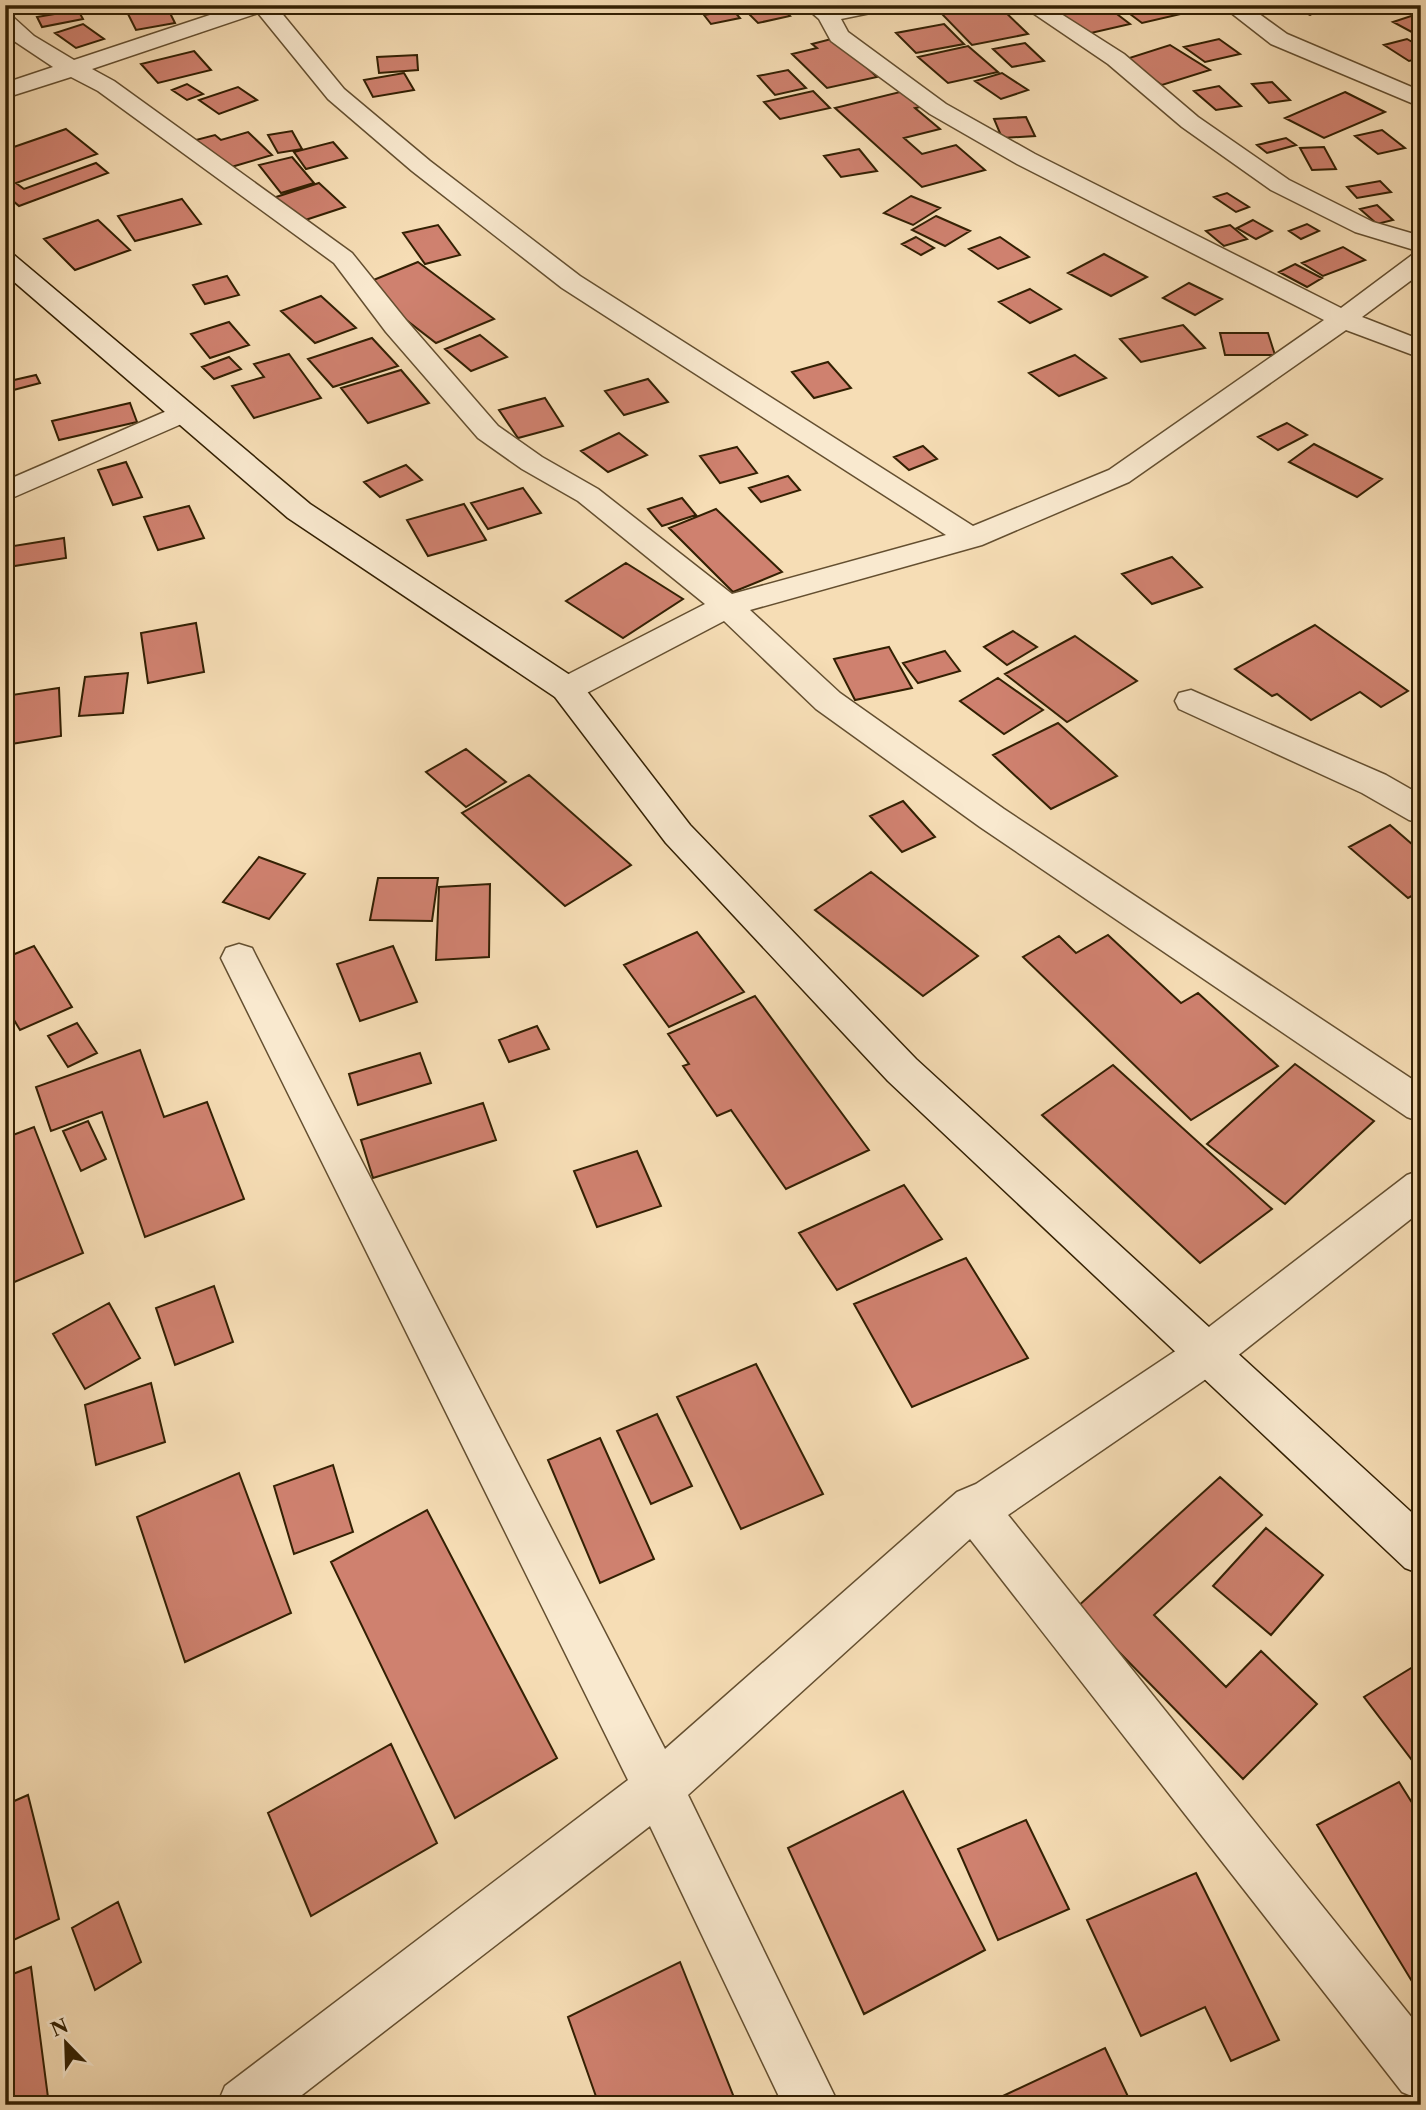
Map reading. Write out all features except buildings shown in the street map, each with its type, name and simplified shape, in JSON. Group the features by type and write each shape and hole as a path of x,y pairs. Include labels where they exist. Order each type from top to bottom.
{"street":[{"path":"5,91 263,5 336,94 421,166 571,282 971,538"},
{"path":"877,5 821,10 839,36 938,109 1026,159 1343,319 1421,350"},
{"path":"1032,5 1116,59 1190,122 1280,185 1364,227 1421,244"},
{"path":"1232,5 1279,38 1421,100"},
{"path":"5,22 13,31 106,86 343,258 396,326 488,432 532,463 588,495 727,606 839,709 992,818 1421,1106"},
{"path":"5,260 299,511 567,689 678,834 902,1070 1421,1552"},
{"path":"567,689 727,606 971,538 1119,476 1343,319 1421,260"},
{"path":"5,492 183,413"},
{"path":"1191,701 1374,784 1421,811"},
{"path":"240,958 658,1788 812,2105"},
{"path":"244,2105 658,1788 973,1507 990,1501 1207,1354 1421,1187"},
{"path":"973,1507 1421,2073"}]}
